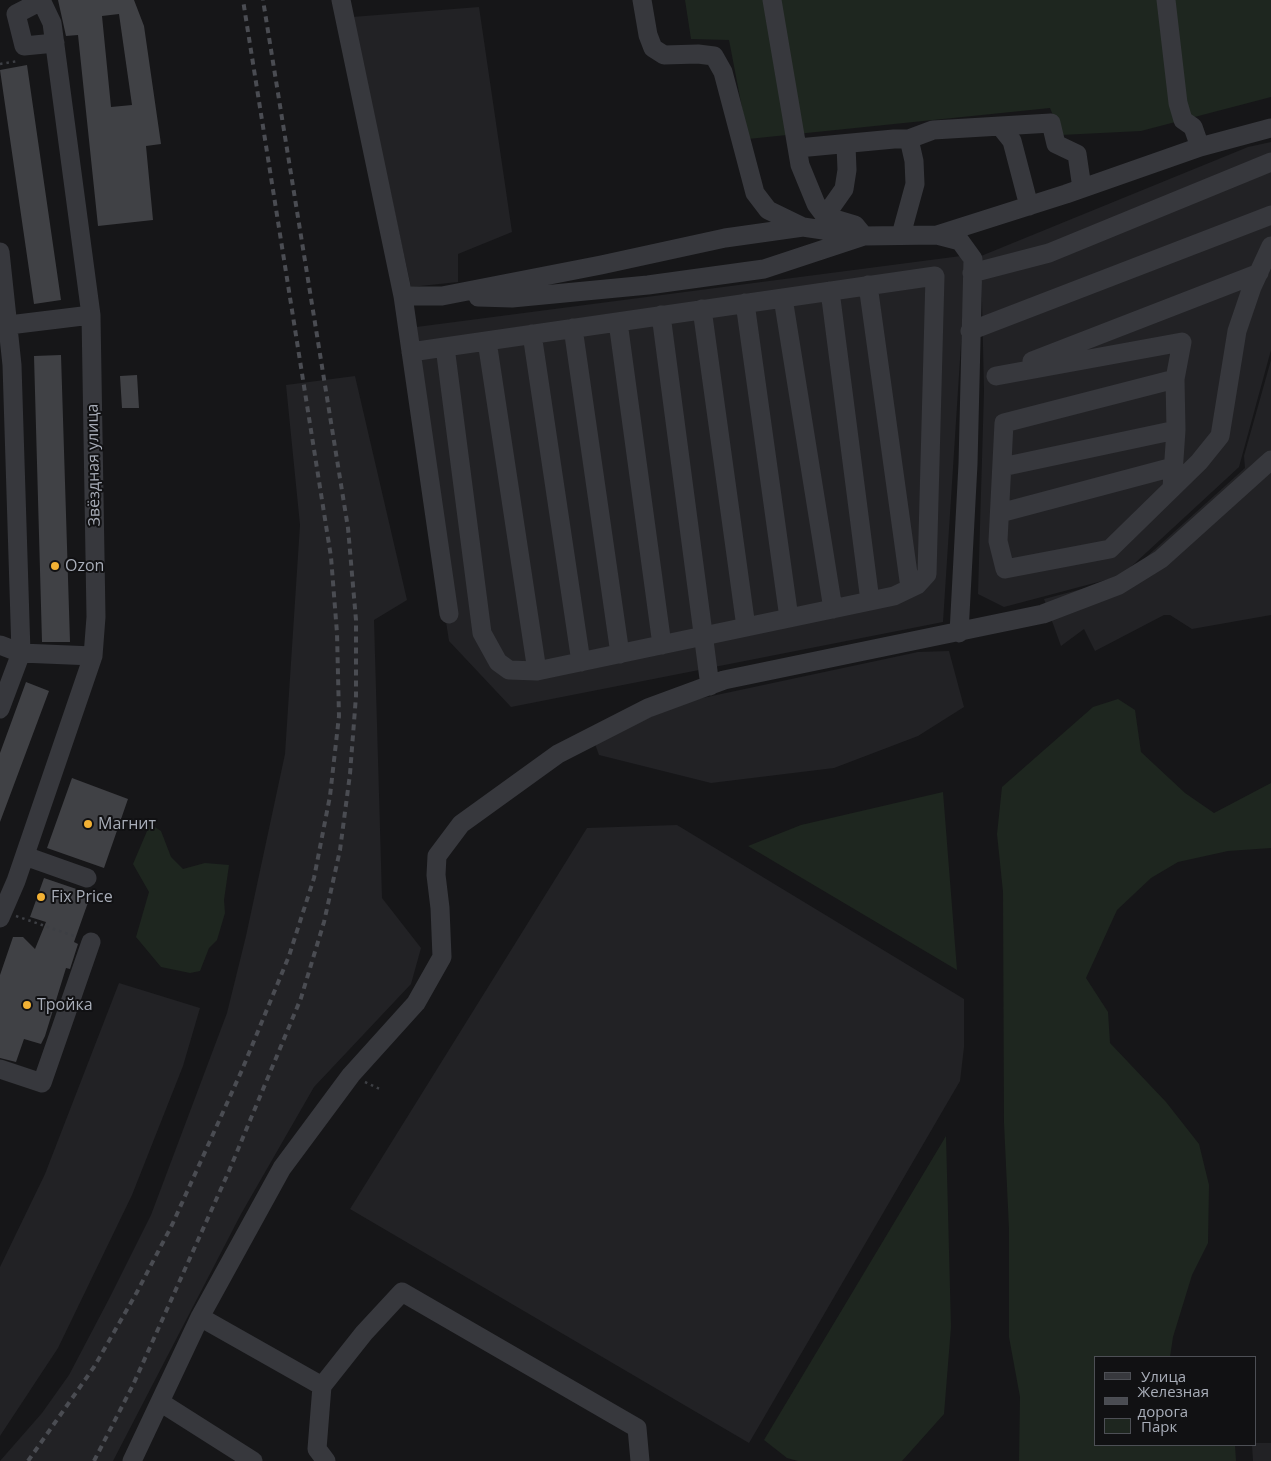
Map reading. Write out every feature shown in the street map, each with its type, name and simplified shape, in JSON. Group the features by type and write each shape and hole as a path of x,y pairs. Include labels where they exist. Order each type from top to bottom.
{"street":[{"path":"41,0 16,14 24,46 55,43"},
{"name":"Звёздная улица","path":"1,915 8,878 25,856 93,656 96,617 91,315 52,23 41,0"},
{"path":"341,0 403,296 449,614"},
{"path":"642,0 648,35 654,48 664,55 698,54 714,56 723,72 755,193 768,210 803,228"},
{"path":"772,0 800,165 816,204 825,216 855,225 864,236"},
{"path":"1166,0 1178,103 1183,120 1193,127 1200,147"},
{"path":"798,148 846,145 894,138 909,139 933,130 1051,123 1056,144 1077,154 1082,188"},
{"path":"1000,126 1012,141 1029,206"},
{"path":"937,235 1029,206 1200,147 1271,128"},
{"path":"901,235 915,184 914,160 909,139"},
{"path":"825,216 844,189 847,170 846,145"},
{"path":"972,273 1049,253 1271,162"},
{"path":"970,331 1271,215"},
{"path":"442,296 600,266 724,238 803,228 864,236 937,235 960,241 973,259 968,464 959,633"},
{"path":"403,296 512,298 648,285 764,269 864,236"},
{"path":"1175,380 1004,423 998,541 1006,570 1110,549 1199,462 1220,436 1237,331 1271,246"},
{"path":"0,252 9,326 6,366 21,652 0,711"},
{"path":"969,387 1259,273"},
{"path":"411,352 445,346 935,276 927,574 917,585 894,596 537,671 509,670 498,662 482,633 445,346"},
{"path":"868,286 910,588"},
{"path":"830,291 870,601"},
{"path":"783,298 833,609"},
{"path":"745,303 789,618"},
{"path":"702,309 746,627"},
{"path":"9,326 91,315"},
{"path":"661,315 710,686"},
{"path":"618,322 662,645"},
{"path":"573,328 620,654"},
{"path":"532,334 581,662"},
{"path":"487,341 537,671"},
{"path":"996,376 1182,342 1175,380 1176,430 1172,488"},
{"path":"1002,467 1176,430"},
{"path":"132,1461 200,1316 282,1168 351,1075 416,1003 442,957 440,908 436,875 437,856 461,824 558,754 648,708 724,680 959,633 1043,614 1119,585 1161,558 1271,460"},
{"path":"1000,514 1172,467"},
{"path":"0,645 21,652 93,656"},
{"path":"25,856 87,878"},
{"path":"0,1069 42,1083 91,942"},
{"path":"326,1461 316,1449 322,1386 364,1332 402,1292 638,1428 640,1461"},
{"path":"200,1316 322,1386"},
{"path":"160,1402 253,1461"}],"path":[{"path":"1,915 91,942"}],"shaded area":[{"path":"479,7 512,232 458,254 458,282 411,287 352,17"},
{"path":"1271,142 1271,350 1239,467 1121,576 1004,607 978,594 984,391 981,256 1248,147"},
{"path":"961,256 966,267 943,622 511,707 449,641 401,329"},
{"path":"1271,360 1271,615 1192,629 1170,615 1164,615 1095,651 1084,629 1061,646 1044,599 1123,578 1245,468 1244,456"},
{"path":"355,376 407,600 374,620 382,898 421,948 411,984 314,1087 241,1214 113,1461 0,1461 42,1413 69,1375 110,1297 151,1215 227,1013 246,936 285,754 300,525 286,385"},
{"path":"949,651 964,707 918,736 834,768 711,783 599,755 595,744 679,703 918,652"},
{"path":"677,825 964,999 964,1047 960,1081 749,1443 350,1209 587,828"},
{"path":"119,983 200,1008 183,1066 132,1195 58,1348 0,1436 0,1267 45,1174"},
{"path":"1256,1443 1271,1443 1271,1461 1253,1461 1252,1446 1256,1446"}],"green space":[{"path":"685,0 1271,0 1271,97 1141,131 1061,135 1050,108 748,139 729,40 691,39"},
{"path":"1118,699 1135,710 1141,752 1185,793 1214,813 1271,783 1271,848 1228,851 1178,862 1151,878 1117,910 1086,978 1108,1012 1110,1043 1166,1102 1199,1144 1209,1185 1208,1243 1192,1275 1173,1337 1170,1356 1094,1356 1094,1446 1235,1446 1236,1461 1019,1461 1020,1397 1009,1337 1009,1229 1004,1123 1003,892 997,834 1002,787 1093,707"},
{"path":"943,792 957,970 748,846 801,825"},
{"path":"150,824 161,831 171,857 183,869 205,863 229,865 224,900 225,913 217,940 209,948 200,971 190,973 161,967 136,937 149,892 133,864"},
{"path":"946,1136 951,1327 944,1414 902,1461 798,1461 787,1458 764,1440"}],"building":[{"path":"58,0 134,0 144,26 161,144 146,146 153,220 98,226 78,35 66,36","holes":["119,14 132,105 111,107 102,16"]},
{"path":"27,65 61,300 34,304 0,70"},
{"path":"61,355 70,642 42,642 34,356"},
{"path":"137,375 139,408 122,408 120,376"},
{"path":"26,682 49,691 0,822 0,753"},
{"name":"Магнит","path":"72,778 128,799 104,868 47,848"},
{"name":"Тройка","path":"44,878 91,894 74,942 78,944 70,969 66,968 45,1036 41,1044 24,1039 16,1062 0,1058 0,975 13,937 23,937 35,949 46,922 30,917"}],"railway":[{"path":"28,1461 94,1367 137,1292 172,1225 242,1070 289,956 314,878 330,796 339,716 337,633 331,557 243,0"},
{"path":"94,1461 133,1385 229,1171 301,998 324,922 340,850 350,774 356,696 356,620 348,528 263,0"}],"place":[{"name":"Ozon","path":"55,566"},
{"name":"Магнит","path":"88,824"},
{"name":"Fix Price","path":"41,897"},
{"name":"Тройка","path":"27,1005"}]}
